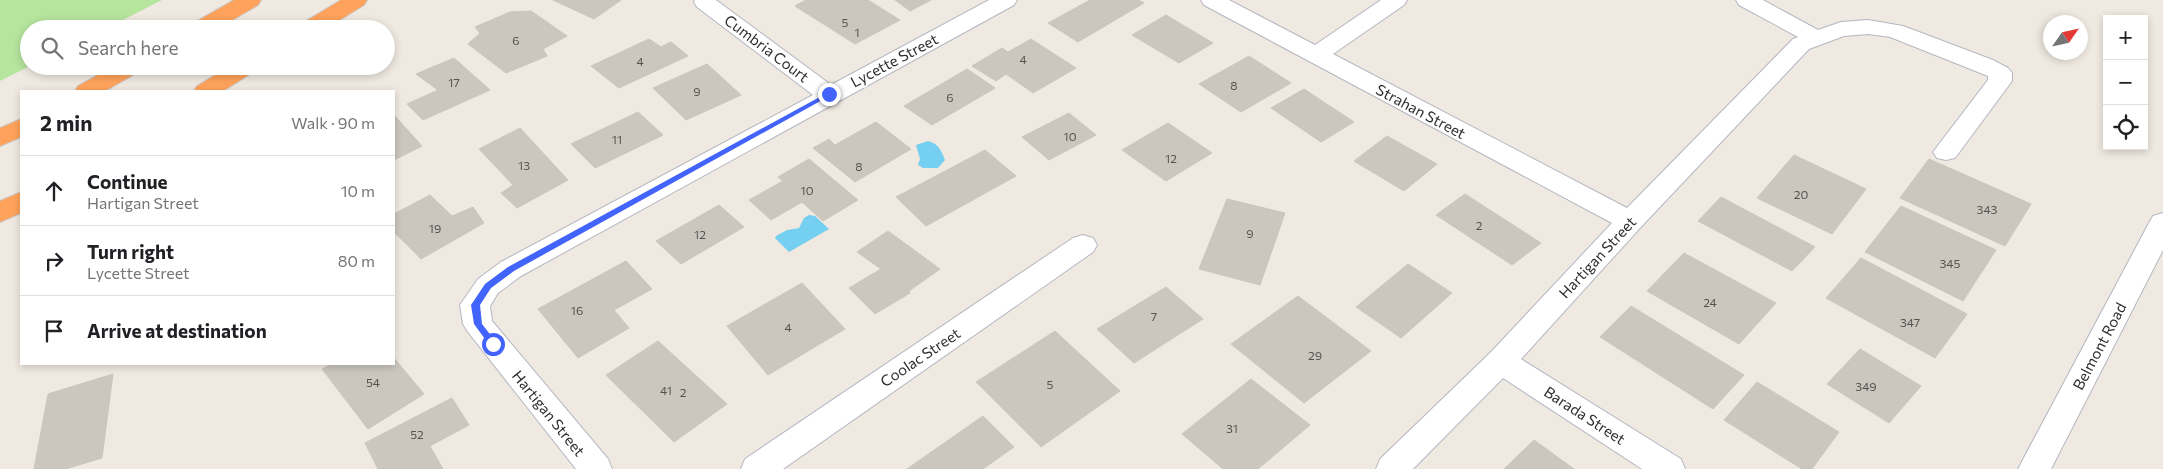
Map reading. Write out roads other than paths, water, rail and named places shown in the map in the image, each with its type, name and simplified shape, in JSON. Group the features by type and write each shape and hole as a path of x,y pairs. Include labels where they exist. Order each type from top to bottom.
{"highway":[{"path":"216,20 250,0"},
{"path":"324,20 356,0"},
{"path":"89,90 116,75"},
{"path":"208,90 232,75"},
{"path":"0,138 20,128"},
{"path":"0,214 20,202"}],"street":[{"name":"Lycette Street","path":"475,305 488,286 511,269 829,94 1006,0"},
{"name":"Strahan Street","path":"1212,0 1630,221"},
{"path":"1316,55 1396,0"},
{"path":"1747,0 1807,40 1850,28 1868,27 1895,31 1985,65 2000,73 2000,81 1946,152"},
{"name":"Cumbria Court","path":"705,2 829,94"},
{"name":"Hartigan Street","path":"1392,469 1501,361 1630,221 1807,40"},
{"name":"Belmont Road","path":"2034,469 2163,223"},
{"name":"Coolac Street","path":"757,469 1083,245"},
{"name":"Hartigan Street","path":"475,305 478,324 596,469"},
{"name":"Barada Street","path":"1501,361 1669,469"}],"water":[{"path":"928,141 939,148 945,160 938,168 923,168 918,165 920,159 916,145"},
{"path":"809,215 815,216 829,229 789,252 775,238 776,236 787,230 799,228 804,218"}]}
